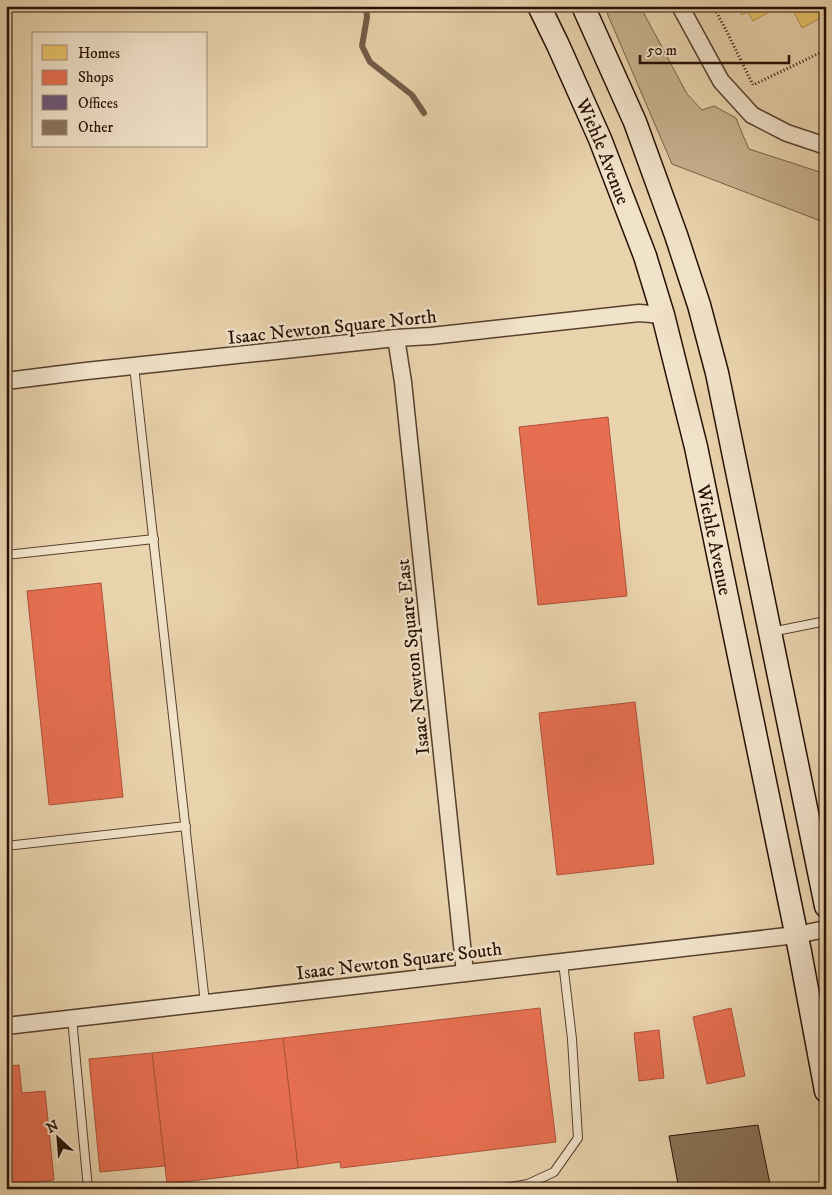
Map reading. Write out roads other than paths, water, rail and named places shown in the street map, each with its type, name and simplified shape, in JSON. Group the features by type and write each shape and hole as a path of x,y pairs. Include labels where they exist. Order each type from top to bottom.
{"main road":[{"name":"Wiehle Avenue","path":"539,6 600,139 645,256 663,315 696,447 826,1091"},
{"name":"Wiehle Avenue","path":"583,6 635,122 699,304 717,372 826,906"}],"street":[{"path":"680,6 721,81 752,115 786,133 826,146"},
{"name":"Isaac Newton Square North","path":"6,380 396,338 639,314 663,315"},
{"name":"Isaac Newton Square East","path":"396,338 403,382 465,973"},
{"name":"Isaac Newton Square South","path":"6,1026 796,935 826,929"}],"lane":[{"path":"134,366 205,1003"},
{"path":"6,555 154,539"},
{"path":"771,632 826,621"},
{"path":"6,846 186,826"},
{"path":"497,1189 528,1184 554,1172 578,1138 572,1039 563,962"},
{"path":"72,1018 88,1189"}],"waterway":[{"path":"366,6 367,17 362,46 370,62 412,95 424,113"}]}
